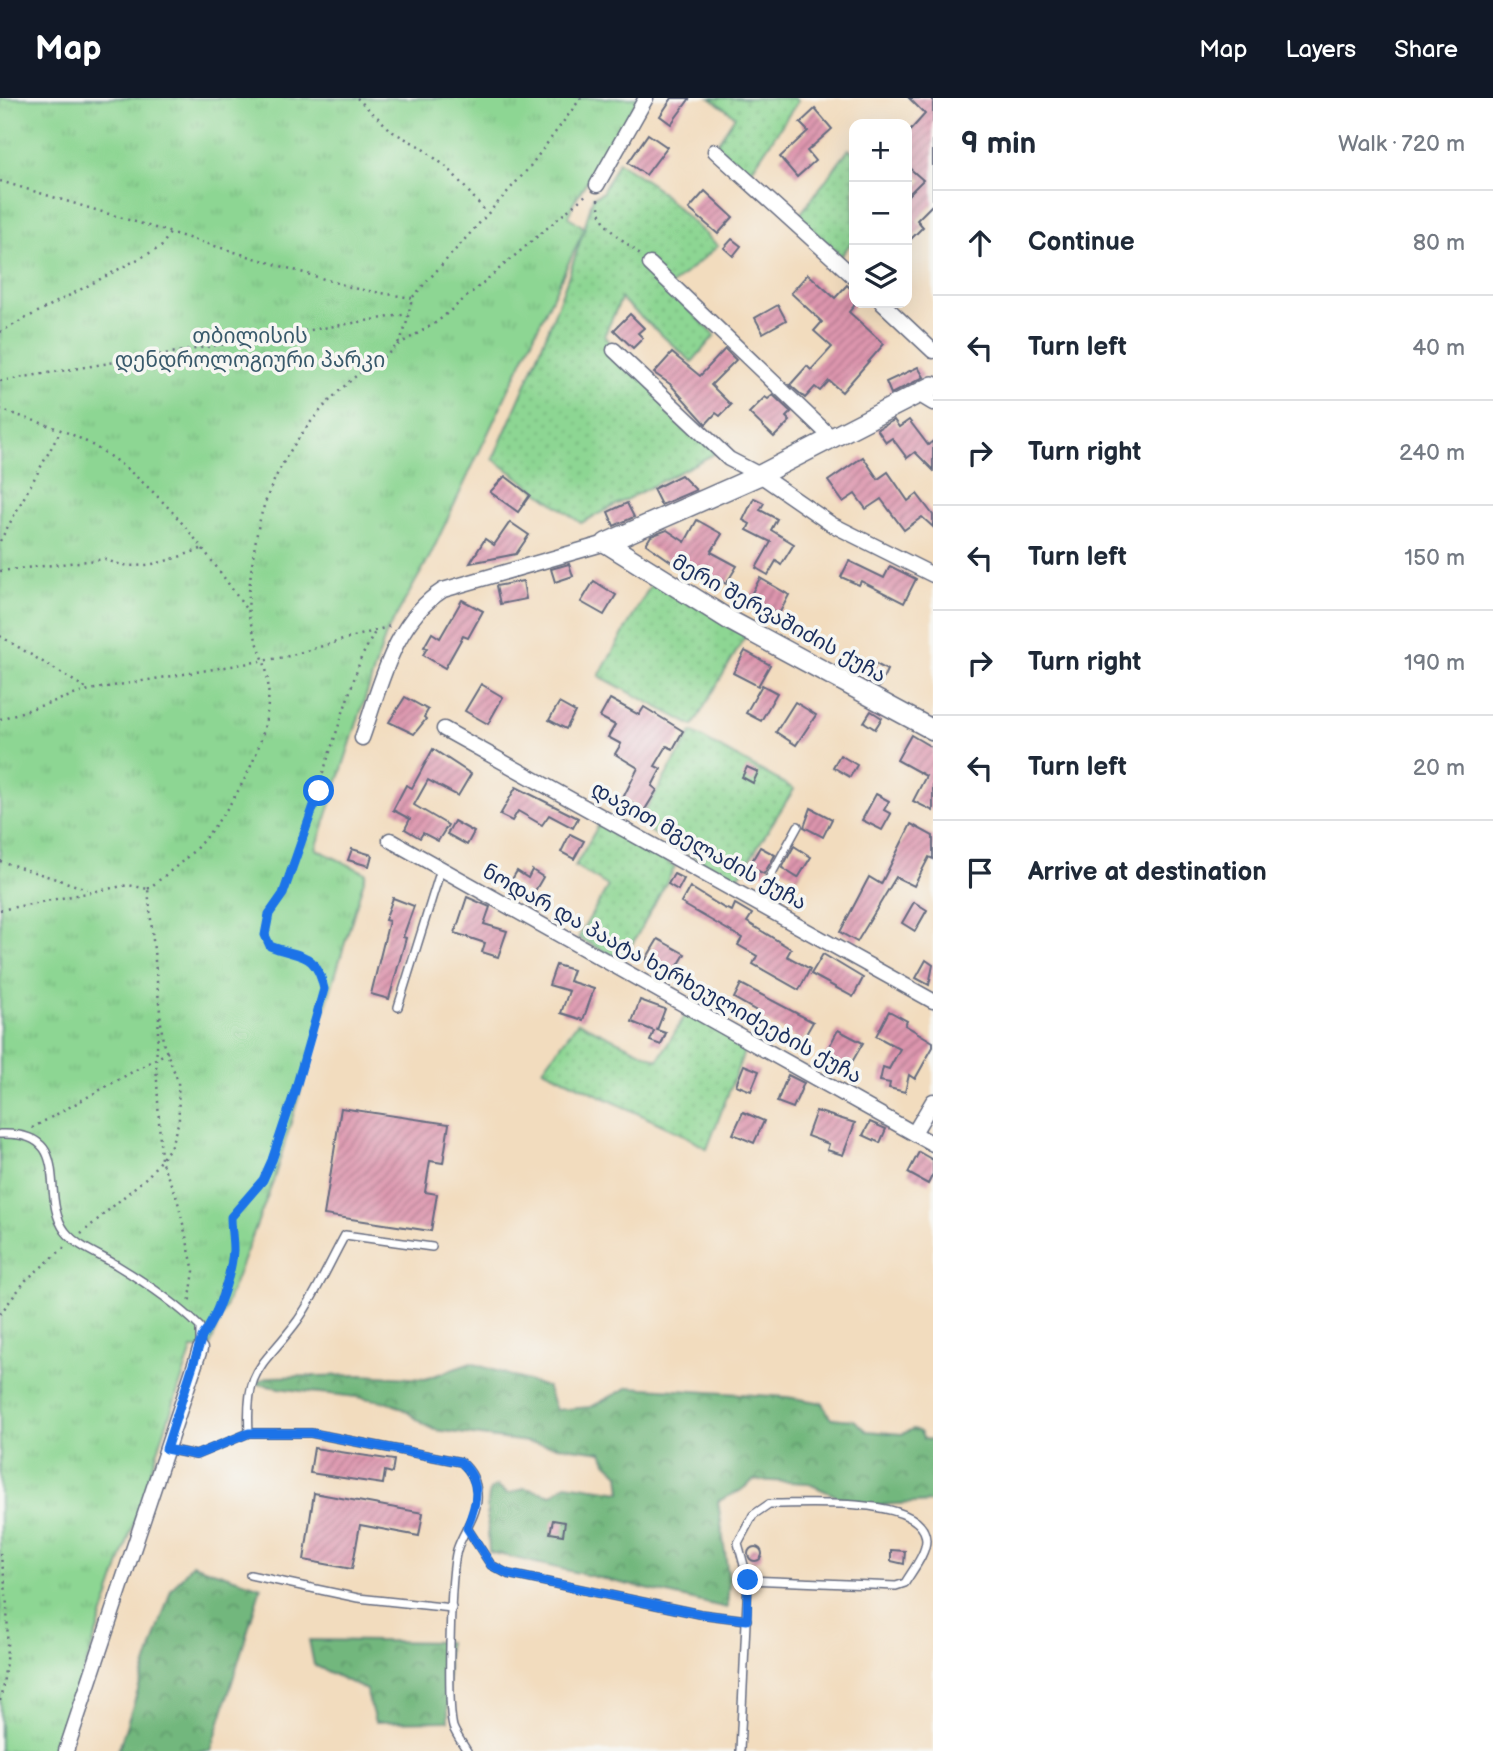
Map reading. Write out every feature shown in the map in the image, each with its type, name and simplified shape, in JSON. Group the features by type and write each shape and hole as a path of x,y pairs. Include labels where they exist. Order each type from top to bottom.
{"street":[{"path":"597,185 646,98"},
{"path":"715,151 849,272"},
{"path":"650,264 831,437"},
{"path":"887,308 933,351"},
{"path":"614,351 729,459 760,475 831,524 933,575"},
{"path":"362,738 395,644 423,603 443,590 606,543 760,475 831,437 928,394"},
{"name":"მერი შერვაშიძის ქუჩა","path":"606,543 731,621 933,730"},
{"name":"დავით მგელაძის ქუჩა","path":"444,729 933,1001"},
{"name":"ნოდარ და პაატა ხერხეულიძეების ქუჩა","path":"390,840 933,1144"},
{"path":"914,1133 933,1101"},
{"path":"66,1751 201,1343"}],"lane":[{"path":"755,902 798,826"},
{"path":"398,1007 441,869"},
{"path":"0,1134 23,1133 39,1143 45,1151 64,1229 74,1240 127,1272 188,1315 200,1327 201,1343"},
{"path":"249,1433 247,1404 256,1370 299,1319 345,1235 432,1247"},
{"path":"166,1449 196,1455 249,1433 311,1433 461,1462 470,1470 477,1485 477,1503 452,1573 453,1728 467,1751"},
{"path":"740,1751 748,1580 738,1543 753,1515 769,1504 894,1509 913,1517 923,1528 926,1538 925,1548 905,1583 896,1586 748,1580"},
{"path":"467,1528 491,1565 508,1574 700,1614 747,1620"},
{"path":"250,1575 358,1598 452,1608"}],"path":[{"path":"357,98 393,132 419,146 449,169 487,213"},
{"path":"397,346 407,326 412,298 545,147 581,98"},
{"path":"0,181 357,289 412,298"},
{"path":"597,185 600,215 609,231 650,264"},
{"path":"148,889 198,846 229,808 253,762 268,683 249,612 255,542 263,508 293,446 322,410 355,376 437,322 597,185"},
{"path":"0,332 161,247 170,233"},
{"path":"0,381 408,314"},
{"path":"0,409 80,439 147,486 178,516 204,548 249,612"},
{"path":"0,541 61,432"},
{"path":"0,571 105,559 119,566 157,564 204,548"},
{"path":"0,719 89,690 132,685 285,657 391,626"},
{"path":"201,1343 219,1302 233,1251 231,1217 263,1180 272,1160 324,989 320,972 300,953 278,949 265,941 267,922 274,904 283,894 361,658 376,630"},
{"path":"0,636 89,690"},
{"path":"0,861 90,890"},
{"path":"0,910 90,890 128,885 148,889"},
{"path":"0,1314 26,1280 109,1212 161,1161 175,1135 181,1104 177,1073 163,1043 148,889"},
{"path":"160,1010 156,1061 161,1161 177,1198 194,1271 188,1315"},
{"path":"23,1133 168,1052"},
{"path":"0,1553 6,1582 8,1643 0,1701"}],"green space":[{"name":"თბილისის დენდროლოგიური პარკი","path":"0,98 639,98 572,205 569,217 585,228 430,556 386,634 316,849 366,873 273,1182 209,1349 192,1349 57,1751 0,1751"},
{"path":"710,98 794,98 798,101 749,174 716,145 735,116"},
{"path":"849,149 849,246 841,256 798,217"},
{"path":"618,162 653,185 718,246 668,288 715,335 692,362 621,299 604,336 716,453 581,523 493,459 561,297 593,197 602,193"},
{"path":"654,579 746,635 693,726 599,676"},
{"path":"692,732 794,789 736,881 637,824"},
{"path":"601,821 675,867 623,961 578,938 608,886 575,866"},
{"path":"687,1012 746,1047 707,1149 684,1135 543,1069 578,1022 658,1060"},
{"path":"471,1363 547,1387 556,1410 591,1407 629,1387 787,1397 823,1403 830,1418 854,1420 867,1431 902,1434 913,1429 920,1432 924,1439 933,1440 933,1502 859,1506 807,1483 754,1480 740,1491 718,1501 729,1582 727,1608 489,1552 487,1508 490,1490 497,1486 508,1494 525,1488 552,1495 566,1484 621,1492 619,1474 606,1462 602,1452 435,1430 402,1408 389,1403 255,1383 268,1377 363,1375 425,1379"},
{"path":"192,1564 261,1587 211,1751 118,1751 171,1590"},
{"path":"309,1640 448,1642 448,1721 375,1722 366,1690 314,1665"}],"building":[{"path":"672,98 690,98 671,124 660,116"},
{"path":"909,98 933,98 933,204 917,220 923,227 912,238 912,191 923,180 912,170 912,128 925,114"},
{"path":"815,109 832,129 807,151 815,161 797,177 780,157 808,131 800,123"},
{"path":"648,134 667,147 646,175 628,163"},
{"path":"705,191 733,217 718,234 689,209"},
{"path":"732,239 741,246 733,256 724,248"},
{"path":"808,274 835,298 847,285 849,308 852,308 849,312 884,344 842,392 829,381 820,391 815,387 805,398 790,385 807,366 811,370 832,347 814,331 822,322 791,293"},
{"path":"778,305 786,320 763,333 755,318"},
{"path":"630,314 644,328 638,333 643,338 633,348 614,330"},
{"path":"725,349 736,360 711,385 731,405 720,416 716,413 706,424 670,384 654,373 672,353 700,376"},
{"path":"918,367 924,377 891,394 886,382"},
{"path":"773,395 791,412 786,417 790,421 774,437 749,413 765,397 768,399"},
{"path":"894,420 899,427 909,420 928,445 933,441 933,470 915,452 907,458 892,438 886,442 877,429"},
{"path":"863,457 878,479 888,472 908,501 917,494 933,515 933,527 922,517 904,530 881,499 866,509 855,494 843,502 828,481"},
{"path":"681,475 696,490 661,505 653,489"},
{"path":"505,476 530,495 518,512 490,492"},
{"path":"754,498 764,503 760,510 777,519 771,530 794,544 781,565 776,561 768,575 756,568 771,542 747,530 750,524 743,520"},
{"path":"627,503 634,517 614,526 608,512"},
{"path":"697,520 722,534 711,552 737,566 726,584 697,568 692,576 646,544 651,536 667,530 685,542"},
{"path":"510,522 529,535 516,554 470,563 485,539 494,545"},
{"path":"849,561 884,578 890,566 916,579 904,603 861,581 859,585 841,577"},
{"path":"569,564 573,576 555,582 551,569"},
{"path":"760,578 789,595 779,614 749,598"},
{"path":"523,581 526,599 500,604 496,586"},
{"path":"594,581 616,595 604,615 581,602"},
{"path":"462,600 483,611 468,638 463,636 445,668 423,655 427,648 424,647 432,633 440,638"},
{"path":"745,651 770,665 758,686 733,673"},
{"path":"876,664 887,670 879,687 867,681"},
{"path":"481,684 503,697 488,724 465,711"},
{"path":"762,685 777,693 761,721 746,713"},
{"path":"405,697 428,710 424,717 426,719 414,734 389,722"},
{"path":"610,699 639,715 644,707 683,731 673,749 667,746 655,766 661,769 652,786 657,790 644,811 623,798 638,768 615,754 621,744 608,737 615,725 600,717"},
{"path":"795,702 816,715 796,745 776,732"},
{"path":"559,703 575,712 566,729 549,720"},
{"path":"871,711 882,718 875,729 864,722"},
{"path":"911,735 933,748 933,811 913,801 926,776 897,760"},
{"path":"433,749 471,774 458,796 428,780 414,805 448,825 438,841 423,833 420,838 405,829 410,819 393,810 406,785 412,788"},
{"path":"840,755 857,765 850,777 833,767"},
{"path":"747,767 758,772 753,783 742,777"},
{"path":"516,787 578,818 573,828 549,815 542,825 518,811 512,821 500,815"},
{"path":"876,794 889,801 884,810 891,814 882,830 862,820"},
{"path":"811,808 832,819 823,837 804,827"},
{"path":"454,821 474,832 467,845 447,834"},
{"path":"911,824 933,836 933,859 929,857 914,886 896,877 857,942 840,932 869,877 881,884"},
{"path":"570,834 584,841 574,859 561,852"},
{"path":"794,846 811,857 798,878 782,868"},
{"path":"760,847 775,855 764,874 749,866"},
{"path":"352,849 372,855 369,866 348,860"},
{"path":"532,870 543,877 532,896 511,881 517,871 528,878"},
{"path":"674,874 684,879 678,890 668,884"},
{"path":"690,887 724,908 732,911 735,904 752,914 747,922 791,949 787,956 810,969 799,990 753,964 757,956 738,945 742,938 681,903"},
{"path":"467,897 490,907 484,924 507,931 498,957 482,952 485,943 455,933"},
{"path":"393,898 414,906 403,937 406,938 389,999 371,994 389,921 385,920"},
{"path":"914,902 927,910 915,931 902,923"},
{"path":"658,939 685,954 673,974 646,959"},
{"path":"823,954 863,978 853,997 811,974"},
{"path":"926,960 933,965 929,985 916,978"},
{"path":"556,965 573,970 569,981 594,989 583,1020 561,1013 569,991 549,985"},
{"path":"741,984 813,1022 802,1041 758,1017 760,1013 734,998"},
{"path":"640,1000 665,1009 657,1030 666,1033 661,1045 650,1041 654,1031 632,1022"},
{"path":"889,1011 907,1021 905,1025 933,1042 933,1047 915,1079 909,1075 905,1092 889,1088 890,1083 880,1081 883,1067 889,1069 900,1049 876,1036"},
{"path":"838,1030 863,1043 848,1069 824,1056"},
{"path":"744,1065 759,1071 751,1091 736,1085"},
{"path":"788,1075 804,1083 793,1108 777,1102"},
{"path":"341,1108 449,1124 443,1163 430,1161 425,1192 437,1194 431,1231 324,1215"},
{"path":"816,1111 855,1123 843,1155 827,1150 829,1144 807,1136"},
{"path":"743,1112 764,1121 754,1143 733,1134"},
{"path":"870,1122 886,1129 880,1143 863,1135"},
{"path":"919,1152 933,1160 933,1174 928,1184 908,1173"},
{"path":"314,1448 394,1460 392,1473 385,1471 383,1484 310,1473"},
{"path":"314,1493 423,1513 419,1536 360,1525 352,1569 304,1560"},
{"path":"553,1520 565,1522 563,1535 550,1533"},
{"path":"752,1547 758,1547 762,1554 758,1561 752,1561 748,1557 748,1551"},
{"path":"891,1550 905,1551 904,1564 891,1561"}],"route":[{"path":"319,791 283,894 269,914 265,941 270,946 300,953 305,957 320,972 324,989 272,1160 263,1180 231,1217 233,1251 219,1302 210,1327 202,1337 166,1449 196,1455 249,1433 311,1433 369,1442 427,1457 461,1462 470,1470 477,1485 477,1503 467,1528 491,1565 508,1574 700,1614 747,1620 748,1580"}]}
